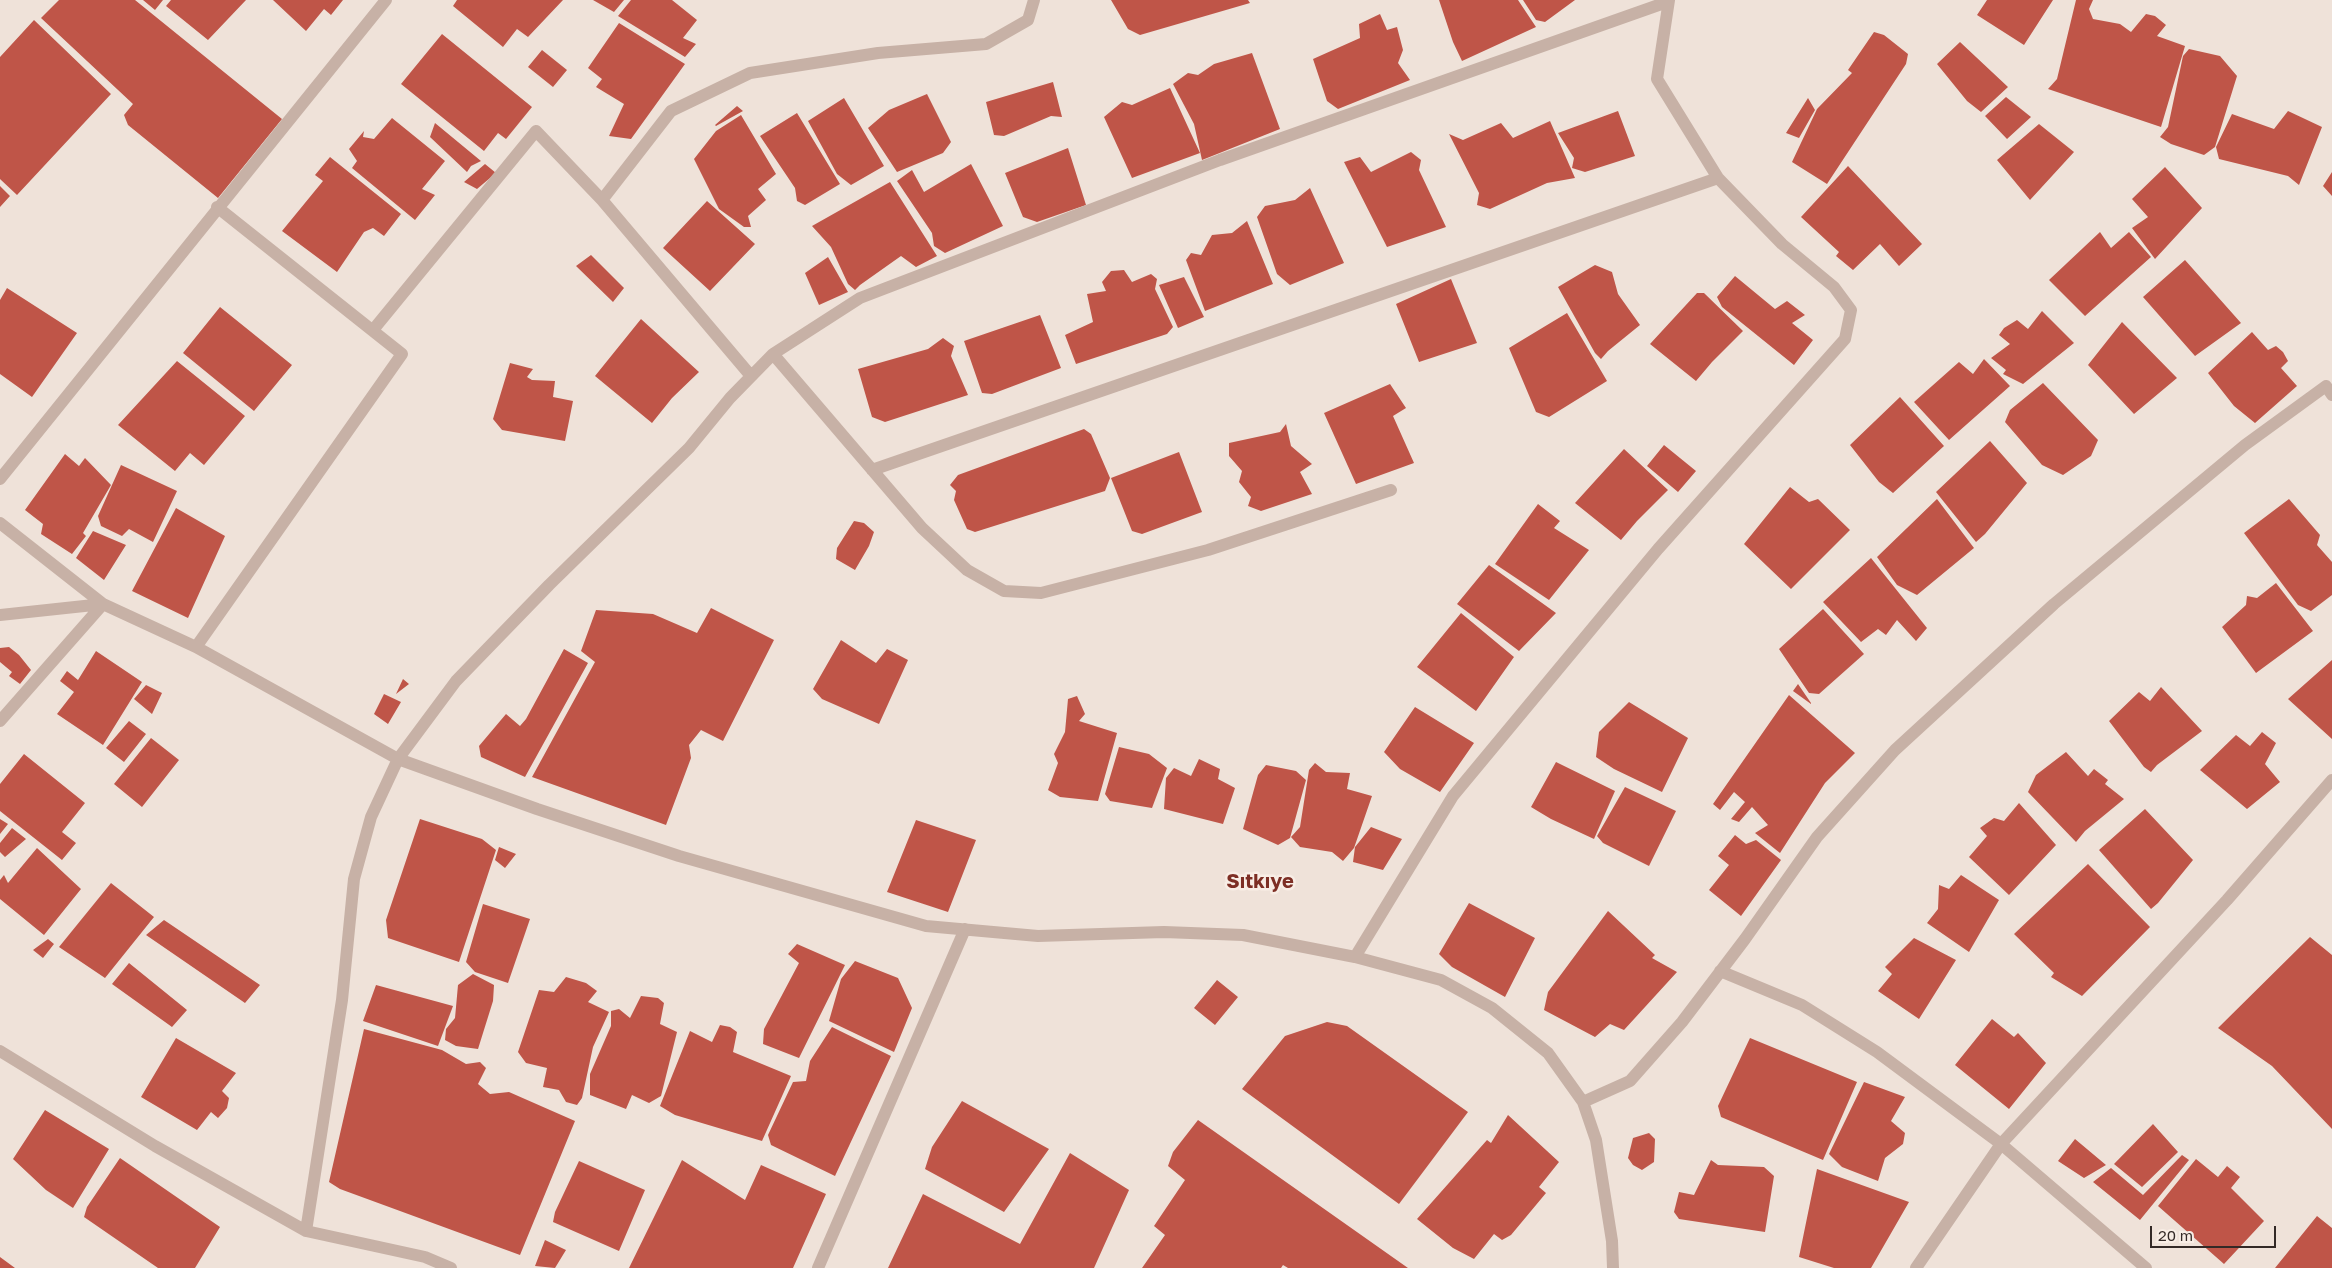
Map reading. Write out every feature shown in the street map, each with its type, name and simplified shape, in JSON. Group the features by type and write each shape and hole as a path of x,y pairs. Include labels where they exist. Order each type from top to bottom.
{"street":[{"path":"0,479 217,207 386,0"},
{"path":"602,200 671,111 750,73 878,53 986,44 1028,20 1034,0"},
{"path":"306,1231 342,1000 354,879 371,817 398,759 456,681 549,585 689,448 730,398 773,354 860,298 1220,160 1668,1 1657,79 1718,178 1782,244 1834,287 1852,310 1845,339 1658,549 1453,796 1355,957"},
{"path":"373,330 536,131 602,200 751,376"},
{"path":"872,470 1718,178"},
{"path":"196,647 402,354 217,207"},
{"path":"773,354 922,528 967,570 1004,591 1041,593 1208,550 1391,490"},
{"path":"1583,1102 1630,1081 1682,1022 1817,837 1895,750 2054,604 2246,445 2326,386 2332,394"},
{"path":"0,523 103,604 196,647 398,759 537,809 679,856 926,926 1038,936 1164,932 1243,935 1355,957 1441,980 1492,1008 1548,1054 1583,1102 1596,1140 1612,1241 1613,1268"},
{"path":"0,615 103,604"},
{"path":"0,721 103,604"},
{"path":"1916,1268 2001,1144 2227,900 2332,780"},
{"path":"818,1268 965,929"},
{"path":"1720,971 1802,1005 1877,1052 2001,1144 2146,1268"},
{"path":"0,1051 155,1146 306,1231 425,1257 451,1268"}],"building":[{"path":"59,0 135,0 282,119 218,198 128,125 124,115 133,104 41,18"},
{"path":"143,0 163,0 155,10"},
{"path":"171,0 246,0 208,40 166,6"},
{"path":"273,0 343,0 331,15 324,9 306,31"},
{"path":"457,0 563,0 528,37 517,29 503,47 453,6"},
{"path":"593,0 624,0 614,12"},
{"path":"631,0 672,0 697,20 683,38 696,44 685,57 618,16"},
{"path":"1111,0 1248,0 1250,3 1140,35 1128,29"},
{"path":"1439,0 1518,0 1536,27 1462,61 1453,42"},
{"path":"1523,0 1575,0 1545,22 1536,20"},
{"path":"1987,0 2053,0 2024,45 1977,15"},
{"path":"2076,0 2093,0 2089,9 2093,19 2120,24 2131,32 2146,14 2155,16 2166,25 2157,36 2185,46 2161,127 2048,89 2057,79"},
{"path":"1380,14 1387,30 1397,27 1403,50 1398,63 1410,80 1338,109 1327,101 1313,59 1360,38 1359,24"},
{"path":"34,20 111,94 17,195 0,179 0,57"},
{"path":"619,23 685,64 631,139 609,136 624,104 596,87 602,79 588,68"},
{"path":"1874,32 1884,35 1908,54 1906,64 1827,184 1792,162 1817,109 1852,73 1848,70"},
{"path":"442,34 532,107 506,139 498,133 484,151 401,84"},
{"path":"1960,42 2008,87 1981,112 1967,101 1937,64"},
{"path":"2189,49 2220,56 2237,76 2215,147 2204,155 2171,144 2160,137 2168,127 2183,56"},
{"path":"542,50 567,70 553,87 528,67"},
{"path":"1252,53 1280,129 1202,160 1194,124 1173,84 1188,73 1198,75 1214,64"},
{"path":"1053,82 1062,117 1051,116 1004,136 994,135 986,102"},
{"path":"1170,88 1200,153 1132,178 1104,117 1122,102 1132,105"},
{"path":"927,94 951,142 943,153 897,172 868,128 889,110"},
{"path":"2006,97 2031,117 2007,139 1985,116"},
{"path":"844,98 884,166 851,185 837,174 808,121"},
{"path":"1808,98 1815,110 1799,138 1786,133"},
{"path":"737,106 743,111 715,125"},
{"path":"1618,111 1635,156 1585,172 1572,168 1574,158 1558,133"},
{"path":"2288,111 2322,127 2299,185 2288,176 2219,159 2216,147 2232,114 2274,129"},
{"path":"797,113 840,184 805,205 797,201 795,188 760,136"},
{"path":"741,115 776,174 758,189 766,200 748,216 751,227 744,227 719,209 694,159 716,131"},
{"path":"392,118 445,161 422,189 435,195 415,220 352,168 357,161 349,149 364,131 363,137 374,139"},
{"path":"1550,121 1575,178 1547,183 1490,209 1477,205 1479,193 1449,134 1463,140 1501,123 1513,138"},
{"path":"435,123 481,161 471,166 467,172 430,137"},
{"path":"2039,124 2074,152 2030,200 1997,160"},
{"path":"1068,148 1086,205 1037,222 1023,217 1005,173"},
{"path":"1411,152 1421,160 1419,170 1446,227 1387,247 1344,162 1360,157 1371,172"},
{"path":"330,157 401,214 384,236 373,228 364,232 337,272 282,231 323,181 315,175"},
{"path":"485,164 496,173 477,189 464,182"},
{"path":"971,164 1003,226 945,253 934,246 932,233 897,181 912,170 924,192"},
{"path":"1848,166 1922,244 1899,266 1880,244 1853,270 1836,256 1839,252 1801,217"},
{"path":"2165,167 2202,208 2155,259 2132,228 2148,217 2132,199"},
{"path":"2332,172 2332,196 2323,186"},
{"path":"890,182 937,256 916,267 901,256 855,290 848,284 831,247 812,226"},
{"path":"0,186 10,196 0,207"},
{"path":"1310,188 1344,263 1290,285 1277,274 1257,217 1265,206 1295,200"},
{"path":"707,201 755,244 710,291 663,248"},
{"path":"1247,221 1273,284 1205,311 1186,260 1191,253 1201,255 1212,235 1232,233"},
{"path":"2100,232 2111,248 2129,232 2151,257 2085,316 2049,280"},
{"path":"591,255 624,288 613,302 576,266"},
{"path":"828,257 848,292 819,305 805,273"},
{"path":"2185,260 2241,323 2195,356 2143,297"},
{"path":"1595,265 1612,272 1618,294 1640,325 1601,359 1595,353 1558,287"},
{"path":"1124,270 1132,282 1151,274 1157,279 1155,289 1173,327 1167,334 1076,364 1065,335 1093,322 1087,294 1106,291 1102,282 1111,271"},
{"path":"1735,276 1775,309 1787,301 1805,315 1792,323 1813,340 1794,365 1722,307 1717,297"},
{"path":"1184,277 1204,317 1178,328 1159,285"},
{"path":"1451,279 1477,343 1419,362 1396,304"},
{"path":"7,288 77,333 32,397 0,374 0,300"},
{"path":"1697,293 1704,293 1743,331 1696,381 1650,344"},
{"path":"220,307 292,365 254,411 183,353"},
{"path":"2042,311 2074,343 2023,384 2003,374 2006,370 1991,358 2010,344 1999,335 2004,328 2017,320 2028,329"},
{"path":"1567,313 1607,381 1549,417 1536,412 1509,348"},
{"path":"1040,315 1061,368 992,394 982,393 964,341"},
{"path":"641,319 699,372 672,398 652,423 595,376"},
{"path":"2122,322 2177,378 2134,414 2088,365"},
{"path":"2252,332 2268,350 2276,346 2283,352 2288,361 2281,368 2297,386 2255,423 2234,406 2208,373"},
{"path":"943,338 954,346 951,356 968,395 885,422 872,417 858,369 928,349"},
{"path":"1984,359 2010,386 1949,440 1914,402 1959,362 1973,374"},
{"path":"177,361 245,416 204,465 190,453 175,471 118,425"},
{"path":"510,363 533,369 527,377 532,380 555,381 553,397 573,401 565,441 502,430 493,419"},
{"path":"2043,383 2098,440 2091,456 2063,475 2042,465 2005,422 2010,410"},
{"path":"1390,384 1406,408 1393,416 1414,463 1356,484 1324,413"},
{"path":"1900,397 1944,446 1893,493 1879,482 1850,445"},
{"path":"1286,424 1291,446 1312,464 1300,472 1312,494 1261,511 1248,506 1251,497 1239,482 1242,471 1229,456 1229,443 1280,432"},
{"path":"1084,429 1091,434 1110,478 1105,491 975,532 967,529 954,500 956,491 950,485 958,475"},
{"path":"1990,441 2027,483 1985,534 1976,542 1936,492"},
{"path":"1664,445 1696,471 1678,492 1647,466"},
{"path":"1624,449 1668,490 1621,540 1575,503"},
{"path":"1179,452 1202,512 1142,534 1132,531 1111,478"},
{"path":"65,454 79,466 85,458 111,485 83,533 86,536 72,554 41,534 43,524 25,510"},
{"path":"121,465 177,491 153,542 129,529 122,536 101,526 98,516"},
{"path":"1790,487 1809,502 1818,499 1850,530 1791,589 1744,544"},
{"path":"1937,499 1974,548 1917,595 1897,585 1877,557"},
{"path":"2289,499 2320,535 2317,545 2332,562 2332,595 2311,611 2298,605 2244,533"},
{"path":"1538,504 1560,521 1554,528 1589,550 1549,600 1495,564"},
{"path":"176,508 225,536 188,618 132,591"},
{"path":"854,521 864,523 874,532 869,546 855,570 836,559 837,548"},
{"path":"93,531 126,545 104,580 76,558"},
{"path":"1871,558 1927,628 1916,641 1897,620 1886,635 1878,629 1861,642 1823,602"},
{"path":"1489,565 1556,613 1519,651 1457,604"},
{"path":"2276,583 2313,631 2256,673 2222,627 2246,605 2247,596 2257,598"},
{"path":"711,608 774,640 723,741 701,730 689,745 691,758 666,825 532,777 595,662 581,651 596,610 653,614 697,633"},
{"path":"1823,609 1864,654 1819,694 1809,693 1779,649"},
{"path":"1461,613 1514,657 1476,711 1417,667"},
{"path":"841,640 876,663 887,649 908,660 879,724 822,699 813,689"},
{"path":"9,647 19,655 31,670 20,684 9,676 12,672 0,662 0,648"},
{"path":"564,649 588,663 525,777 481,757 479,746 506,714 520,726 526,719"},
{"path":"96,651 142,682 103,745 57,714 74,692 60,681 67,671 78,680"},
{"path":"2332,660 2332,739 2288,699"},
{"path":"403,679 409,684 396,694"},
{"path":"1798,684 1811,703 1811,704 1793,691"},
{"path":"146,685 162,693 152,714 134,699"},
{"path":"2161,687 2202,731 2157,765 2151,772 2144,767 2109,721 2139,692 2150,701"},
{"path":"384,694 401,702 388,724 374,714"},
{"path":"1789,695 1855,753 1825,783 1780,853 1755,833 1768,825 1752,807 1739,822 1731,819 1745,802 1734,792 1720,810 1713,804"},
{"path":"1077,696 1085,714 1079,721 1117,733 1098,801 1060,797 1048,790 1058,763 1054,754 1065,732 1068,699"},
{"path":"1629,702 1688,738 1662,792 1614,769 1596,757 1599,732"},
{"path":"1415,707 1474,743 1440,792 1400,769 1384,752"},
{"path":"129,721 146,734 124,762 106,748"},
{"path":"2262,732 2276,743 2265,764 2280,782 2247,809 2200,770 2236,735 2250,746"},
{"path":"151,738 179,760 142,807 114,784"},
{"path":"1119,747 1149,754 1167,768 1152,808 1110,801 1105,794"},
{"path":"2066,752 2088,776 2094,769 2108,780 2105,784 2124,799 2085,831 2076,842 2028,792 2036,775"},
{"path":"24,754 85,803 62,832 76,843 62,860 0,811 0,784"},
{"path":"1199,759 1220,769 1218,779 1235,788 1223,824 1164,809 1166,778 1174,768 1191,776"},
{"path":"1556,762 1615,791 1594,839 1551,819 1531,807"},
{"path":"1315,763 1326,772 1350,773 1347,789 1372,796 1354,848 1343,861 1332,852 1300,847 1291,837 1300,827 1309,770"},
{"path":"1266,765 1296,771 1306,780 1290,838 1278,845 1243,829 1258,775"},
{"path":"1625,787 1676,811 1649,866 1603,843 1597,836"},
{"path":"2019,803 2056,845 2009,895 1969,857 1987,836 1980,828 1994,818 2004,821"},
{"path":"2145,809 2193,860 2151,909 2099,850"},
{"path":"0,819 8,824 0,834"},
{"path":"420,819 482,839 496,850 459,962 388,938 386,920"},
{"path":"916,820 976,840 948,912 887,892"},
{"path":"1371,827 1402,839 1383,870 1353,862 1355,847"},
{"path":"12,828 26,839 5,857 0,852 0,843"},
{"path":"1735,835 1746,844 1756,840 1781,860 1741,916 1709,890 1729,865 1718,856"},
{"path":"499,847 516,854 505,868 495,860"},
{"path":"37,848 81,889 44,935 0,899 0,880 4,875 8,883"},
{"path":"2088,864 2150,927 2082,996 2051,977 2054,973 2014,934"},
{"path":"1961,875 1999,900 1969,952 1927,923 1938,909 1939,885 1949,889"},
{"path":"111,883 154,917 105,978 59,947"},
{"path":"1469,903 1535,938 1505,997 1452,967 1439,954"},
{"path":"483,904 530,919 508,983 475,972 466,962"},
{"path":"1608,911 1655,955 1652,958 1677,972 1624,1030 1610,1024 1595,1037 1544,1010 1548,992"},
{"path":"164,920 260,985 245,1003 146,935"},
{"path":"2310,937 2332,955 2332,1129 2272,1066 2218,1028"},
{"path":"1914,938 1956,960 1919,1019 1878,991 1892,974 1885,967"},
{"path":"48,939 54,944 43,958 33,950"},
{"path":"797,944 845,965 799,1058 763,1044 764,1029 799,963 788,954"},
{"path":"855,961 898,978 912,1008 894,1052 829,1021 841,979"},
{"path":"129,963 187,1010 172,1027 112,984"},
{"path":"473,974 494,985 493,1001 478,1049 456,1046 445,1040 446,1029 455,1018 458,985"},
{"path":"566,977 586,983 597,991 588,1002 609,1012 593,1047 582,1098 577,1105 566,1102 559,1090 543,1087 547,1068 526,1063 518,1052 539,990 554,992"},
{"path":"1217,980 1238,997 1215,1025 1194,1008"},
{"path":"376,985 453,1006 438,1046 363,1021"},
{"path":"641,996 658,998 664,1003 660,1024 677,1032 661,1096 649,1103 632,1095 626,1109 590,1095 590,1074 611,1026 611,1011 619,1009 630,1018"},
{"path":"1992,1019 2014,1037 2018,1033 2046,1063 2009,1109 1955,1065"},
{"path":"1327,1022 1347,1026 1468,1112 1399,1204 1242,1089 1285,1036"},
{"path":"720,1025 730,1027 737,1032 733,1052 791,1076 762,1141 675,1115 660,1106 690,1031 712,1042"},
{"path":"832,1027 891,1056 835,1176 771,1145 768,1135 793,1082 806,1081 810,1061"},
{"path":"364,1029 442,1050 466,1064 480,1062 486,1068 478,1084 490,1094 509,1092 575,1121 520,1255 340,1189 329,1182"},
{"path":"176,1038 236,1073 222,1091 229,1098 227,1108 218,1118 211,1112 197,1130 141,1097"},
{"path":"1750,1038 1857,1082 1823,1160 1721,1117 1718,1106"},
{"path":"1864,1082 1905,1097 1891,1121 1905,1133 1903,1144 1885,1158 1878,1181 1842,1167 1829,1154"},
{"path":"962,1101 1049,1149 1004,1212 925,1169 932,1147"},
{"path":"45,1110 109,1149 73,1208 46,1190 13,1159"},
{"path":"1508,1115 1559,1162 1539,1187 1546,1193 1511,1235 1502,1240 1494,1234 1474,1259 1453,1248 1417,1219 1487,1140 1491,1143"},
{"path":"1198,1120 1408,1268 1288,1268 1283,1265 1281,1268 1142,1268 1165,1235 1154,1226 1185,1180 1168,1166 1173,1152"},
{"path":"2153,1124 2178,1152 2142,1187 2114,1164"},
{"path":"1649,1133 1655,1139 1654,1162 1642,1170 1633,1165 1628,1158 1633,1138"},
{"path":"2075,1139 2106,1165 2084,1178 2058,1161"},
{"path":"1070,1153 1129,1190 1094,1268 888,1268 923,1194 1020,1244"},
{"path":"2182,1155 2189,1160 2140,1220 2093,1182 2111,1168 2143,1195"},
{"path":"120,1158 220,1227 195,1268 158,1268 84,1217 87,1207"},
{"path":"2196,1159 2218,1177 2227,1166 2240,1177 2231,1188 2264,1221 2224,1264 2158,1206"},
{"path":"682,1160 745,1200 761,1165 826,1194 793,1268 629,1268"},
{"path":"1711,1160 1718,1165 1764,1167 1774,1176 1765,1232 1679,1219 1674,1212 1679,1192 1694,1195"},
{"path":"579,1161 645,1190 619,1251 553,1222 555,1212"},
{"path":"1817,1169 1909,1202 1871,1268 1834,1268 1799,1257"},
{"path":"2317,1216 2332,1228 2332,1268 2275,1268"},
{"path":"545,1240 566,1250 555,1268 535,1266"},
{"path":"0,1257 15,1268 0,1268"}],"district":[{"name":"Sıtkıye","path":"1260,882"}]}
